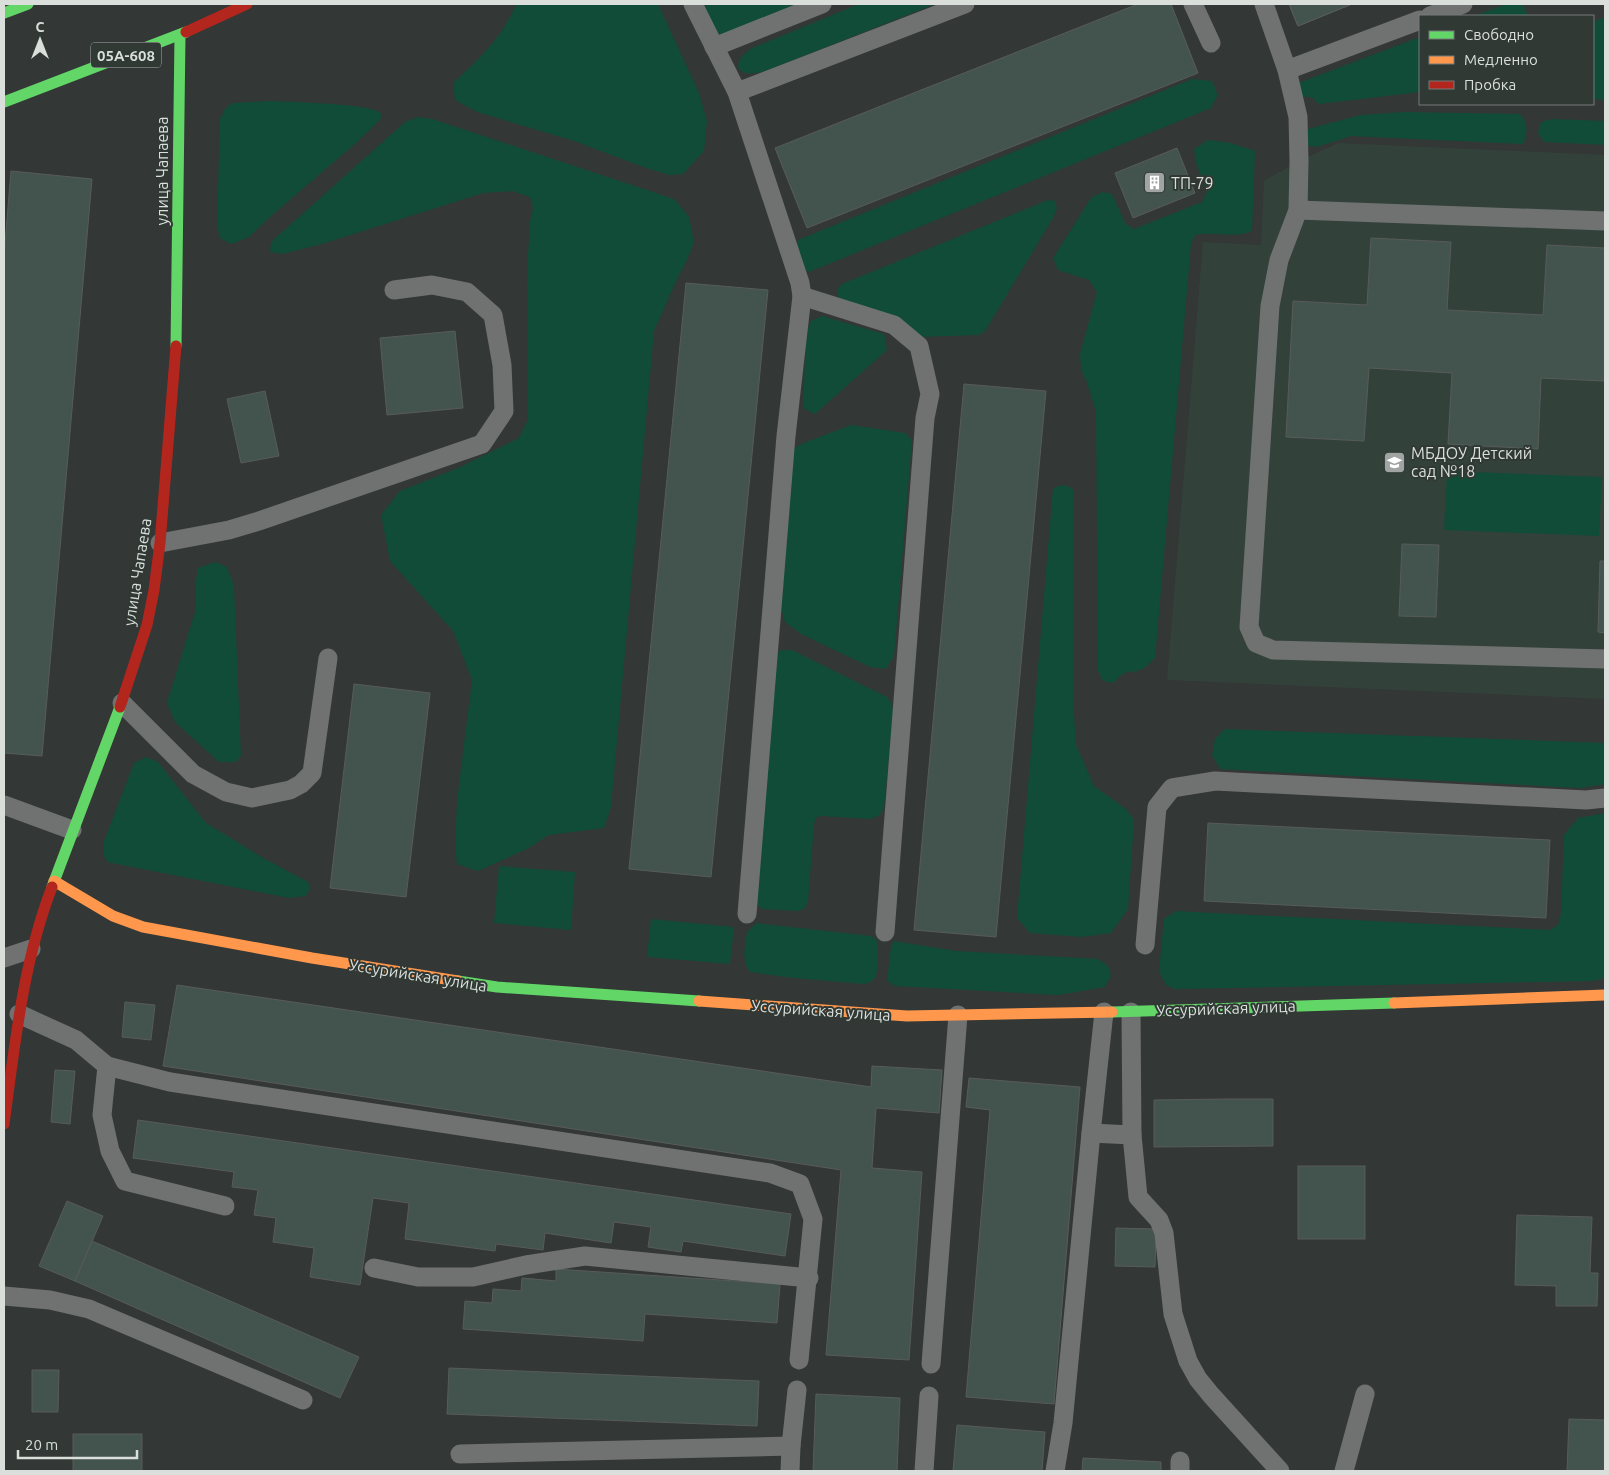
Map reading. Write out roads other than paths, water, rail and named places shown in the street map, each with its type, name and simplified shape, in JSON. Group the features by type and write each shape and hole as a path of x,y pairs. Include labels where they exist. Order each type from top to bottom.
{"street":[{"path":"4,13 28,4"},
{"name":"05А-608","path":"4,102 180,35 247,4"},
{"name":"улица Чапаева","path":"4,1124 19,1014 31,949 40,917 122,703 148,624 160,543 177,331 180,35"},
{"name":"Уссурийская улица","path":"54,881 113,916 143,927 312,958 497,988 906,1016 1131,1012 1605,995"}],"lane":[{"path":"693,4 737,92 800,283 802,296 785,446 747,914"},
{"path":"714,47 822,4"},
{"path":"737,92 965,4"},
{"path":"1194,4 1211,43"},
{"path":"1264,4 1287,70 1298,117 1300,185 1298,210 1279,260 1270,306 1249,627 1256,643 1273,650 1605,659"},
{"path":"1433,15 1463,4"},
{"path":"1287,70 1419,20"},
{"path":"1298,210 1605,221"},
{"path":"160,543 228,530 259,521 482,444 504,411 502,365 493,316 467,292 432,285 394,290"},
{"path":"802,296 894,325 919,346 930,394 925,418 885,932"},
{"path":"122,703 192,774 226,792 252,798 290,790 302,784 312,773 328,658"},
{"path":"1146,945 1158,807 1172,788 1215,781 1586,800 1605,798"},
{"path":"4,805 72,830"},
{"path":"4,958 31,949"},
{"path":"1055,1471 1063,1423 1104,1012"},
{"path":"1131,1012 1132,1135 1138,1196 1159,1220 1164,1233 1173,1314 1188,1361 1206,1390 1280,1471"},
{"path":"19,1014 76,1040 107,1066 170,1082 770,1173 800,1184 814,1219 799,1360"},
{"path":"930,1364 958,1015"},
{"path":"107,1066 102,1115 110,1150 125,1181 225,1206"},
{"path":"1091,1133 1132,1135"},
{"path":"374,1268 418,1277 473,1277 526,1265 585,1256 809,1278"},
{"path":"4,1296 50,1300 89,1309 303,1400"},
{"path":"790,1471 797,1390"},
{"path":"1344,1471 1365,1394"},
{"path":"924,1471 929,1396"},
{"path":"460,1454 791,1446"}],"place":[{"name":"ТП-79","path":"1155,183"},
{"name":"МБДОУ Детский сад №18","path":"1395,462"}]}
